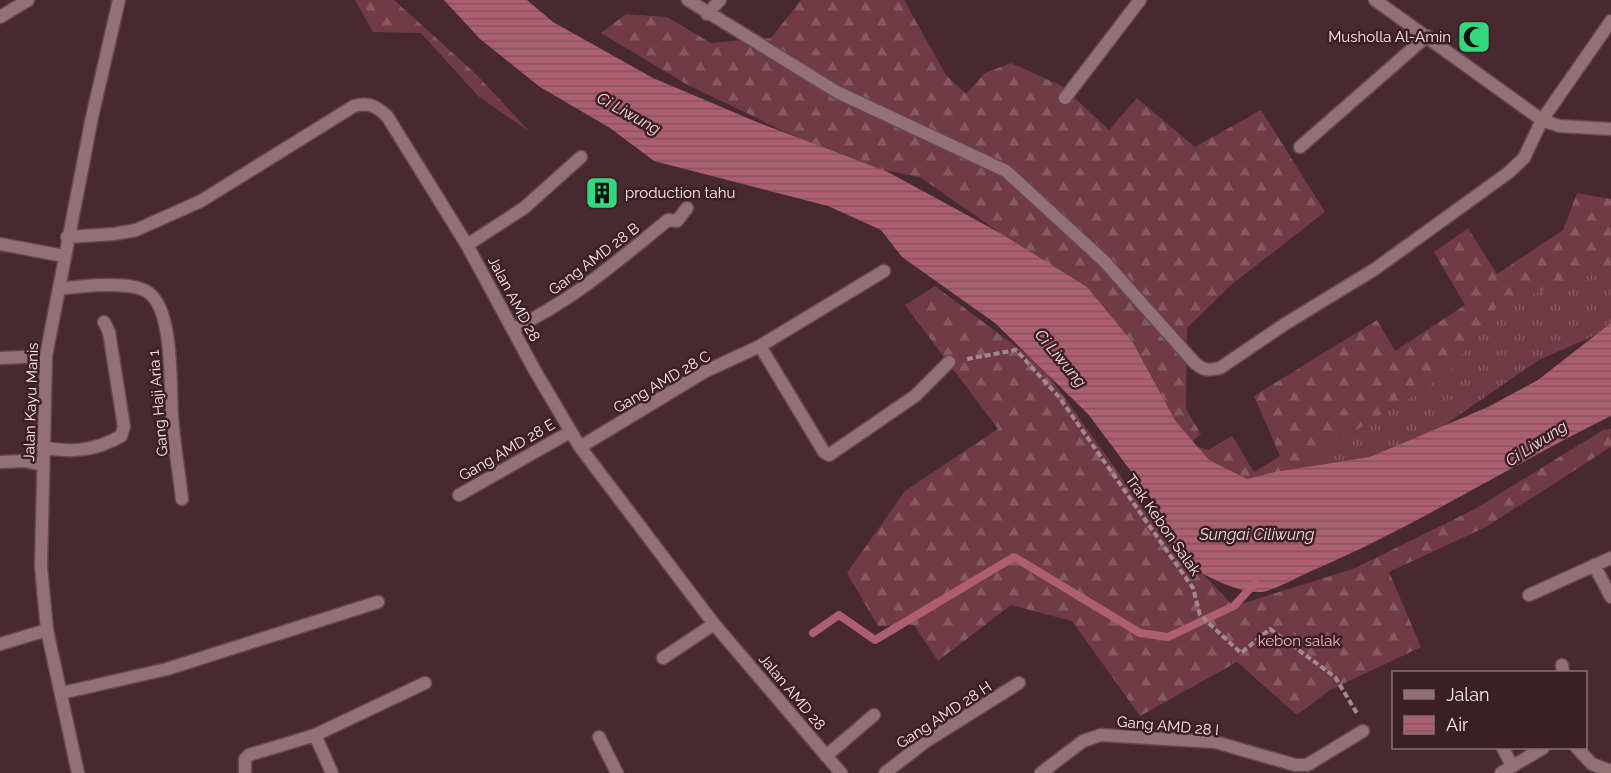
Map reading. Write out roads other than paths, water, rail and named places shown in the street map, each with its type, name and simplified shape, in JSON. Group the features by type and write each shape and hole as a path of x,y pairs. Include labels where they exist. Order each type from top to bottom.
{"street":[{"path":"0,17 28,0"},
{"name":"Jalan Kayu Manis","path":"78,773 47,630 41,567 42,447 46,356 67,237 120,0"},
{"path":"687,0 837,92 1006,171 1104,261 1192,360 1200,368 1208,371 1220,368 1285,324 1375,269 1508,173 1524,158 1542,120 1611,21"},
{"path":"707,14 720,0"},
{"path":"1065,98 1140,0"},
{"path":"1375,0 1542,120 1559,126 1611,129"},
{"path":"1300,147 1427,36"},
{"name":"Jalan AMD 28","path":"67,237 136,230 201,201 354,106 364,103 376,106 387,116 467,244 580,447 714,624 840,773"},
{"path":"467,244 524,208 581,157"},
{"name":"Gang AMD 28 B","path":"513,328 580,292 668,220 676,221 687,208"},
{"path":"0,244 64,256"},
{"name":"Gang AMD 28 C","path":"580,447 704,372 760,346 884,271"},
{"name":"Gang Haji Aria 1","path":"59,289 81,286 139,287 150,293 158,302 170,350 172,417 183,499"},
{"path":"42,447 68,452 79,451 109,443 121,436 124,427 121,404 109,332 104,322"},
{"path":"760,346 824,452 829,455 915,396 949,362"},
{"path":"0,358 46,356"},
{"name":"Gang AMD 28 E","path":"459,495 570,432"},
{"path":"0,462 25,461 43,465"},
{"path":"1529,595 1611,558"},
{"path":"1594,565 1611,597"},
{"path":"62,693 167,669 378,602"},
{"path":"663,658 714,624"},
{"path":"0,644 47,630"},
{"path":"245,773 245,759 249,755 315,735 425,683"},
{"name":"Gang AMD 28 H","path":"885,773 925,742 1019,683"},
{"path":"826,756 874,715"},
{"name":"Gang AMD 28 I","path":"1041,773 1083,741 1101,735 1215,742 1295,765 1307,765 1363,731"},
{"path":"315,735 332,773"},
{"path":"599,737 617,773"},
{"path":"1504,749 1512,766"},
{"path":"1501,773 1540,749"},
{"path":"1579,749 1592,764 1609,770"}],"water":[{"name":"Sungai Ciliwung","path":"444,0 527,0 553,22 653,78 757,122 888,172 1000,233 1087,287 1133,343 1176,422 1209,460 1247,479 1275,472 1370,457 1488,407 1538,380 1611,323 1611,416 1428,514 1281,586 1261,592 1231,587 1184,565 1154,502 1088,414 995,323 902,257 881,230 828,206 654,161 610,128 540,87 480,39"}],"waterway":[{"path":"813,633 839,615 875,640 1014,557 1140,633 1168,637 1234,606 1255,583"}],"place":[{"name":"Musholla Al-Amin","path":"1474,37"},
{"name":"production tahu","path":"602,193"}],"water label":[{"name":"Ci Liwung","path":"629,113"},
{"name":"Ci Liwung","path":"1061,358"},
{"name":"Ci Liwung","path":"1536,443"}],"park label":[{"name":"kebon salak","path":"1299,641"}]}
